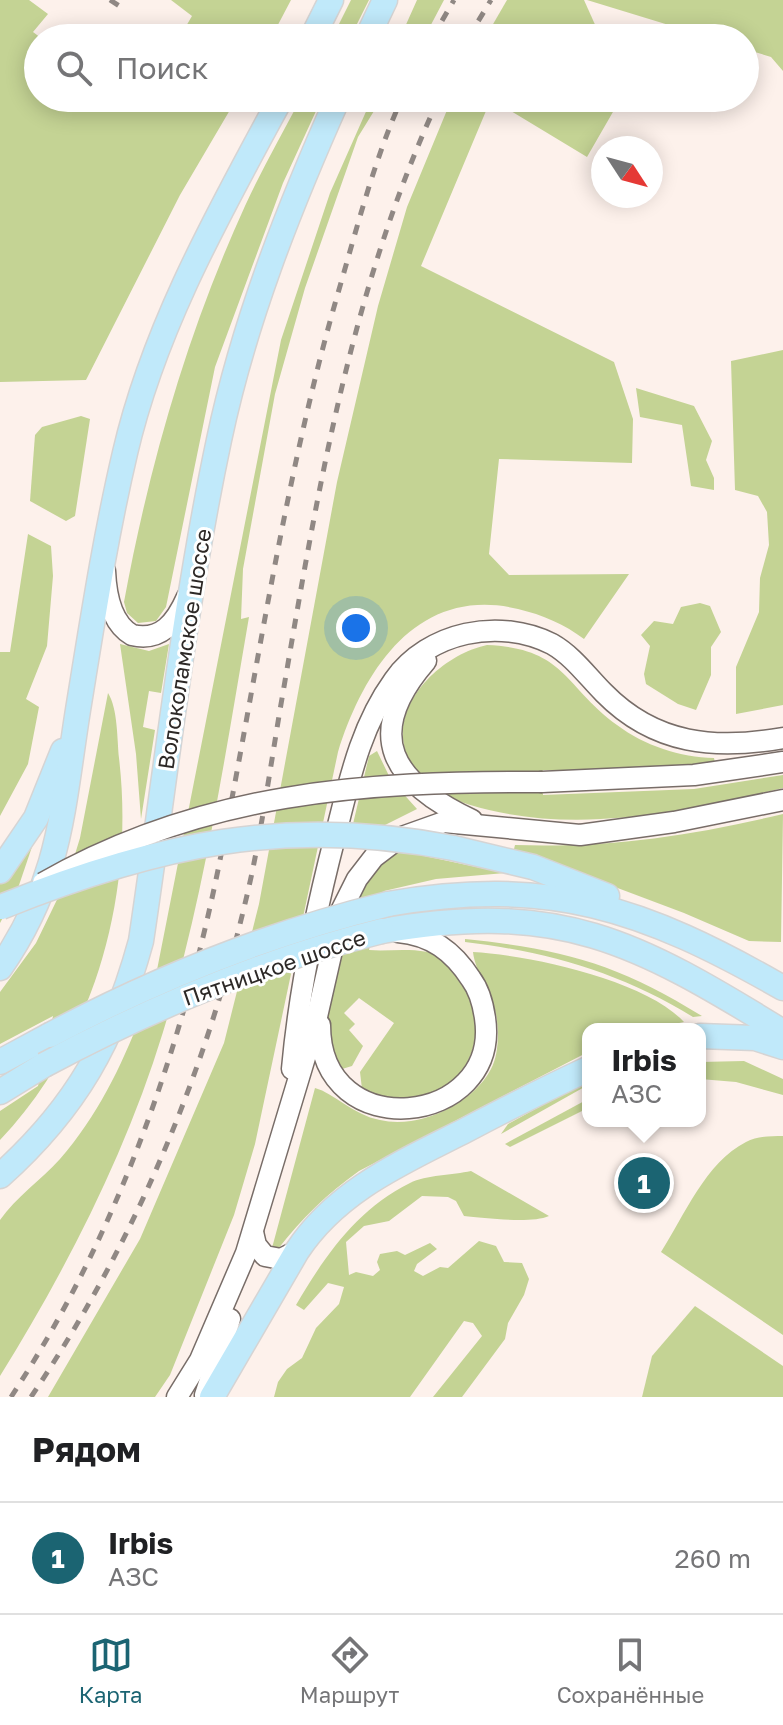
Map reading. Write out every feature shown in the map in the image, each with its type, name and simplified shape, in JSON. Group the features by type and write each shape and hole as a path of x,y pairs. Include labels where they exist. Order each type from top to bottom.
{"main road":[{"path":"319,24 331,0"},
{"path":"374,24 385,0"},
{"path":"0,968 23,935 48,878 59,841 105,551 132,426 168,323 211,230 274,112"},
{"name":"Волоколамское шоссе","path":"0,1176 54,1123 95,1062 133,971 141,941 193,583 219,438 251,320 301,182 332,112"},
{"path":"105,551 109,598 117,620 132,635 153,636 169,626 193,583"},
{"path":"288,1108 298,1003 328,863 364,733 396,677 419,654 442,640 465,633 510,632 552,644 571,657 627,712 653,730 680,739 737,745 783,738"},
{"path":"465,633 424,663 394,712 391,735 396,759 408,780 429,798 479,823"},
{"path":"0,871 36,818 78,711"},
{"path":"1,908 71,868 141,839 206,816 273,799 383,784 542,782 694,775 783,762"},
{"path":"205,1397 323,990 341,911 357,879 374,857 399,838 444,822 580,835 674,822 783,800"},
{"path":"1,908 74,878 209,841 278,834 335,834 453,848 533,867 585,885 651,921"},
{"name":"Пятницкое шоссе","path":"0,1062 50,1035 208,961 330,918 449,894 540,894 614,908 693,939 783,988"},
{"name":"Пятницкое шоссе","path":"0,1092 44,1065 155,1010 217,984 337,942 443,920 496,919 543,923 589,932 666,964 783,1032"},
{"path":"323,990 320,1045 326,1066 351,1093 372,1104 417,1109 439,1102 469,1079 485,1047 486,1027 476,986 461,962 440,945 413,934 382,931"},
{"path":"706,1036 755,1038 783,1047"},
{"path":"212,1397 310,1231 359,1187 582,1072"},
{"path":"0,1196 54,1123"},
{"path":"253,1232 256,1245 265,1256 281,1259 297,1251"},
{"path":"177,1397 200,1360 246,1253"}],"green space":[{"path":"0,0 29,0 48,14 40,24 24,24 24,112 229,112 180,195 86,380 0,382"},
{"path":"171,0 291,0 278,24 187,24 192,16"},
{"path":"351,0 369,0 357,24 339,24"},
{"path":"417,0 444,0 431,24 406,24"},
{"path":"507,0 584,0 595,24 493,24"},
{"path":"587,0 783,0 783,71 771,57 759,53 759,24 665,24"},
{"path":"294,112 316,112 283,183 215,367 166,607 156,621 138,623 127,613 124,602 158,450 205,302 252,192"},
{"path":"366,112 373,112 358,137 305,288 275,394 243,569 241,619 249,617 222,774 202,878 163,1032 131,1122 93,1209 49,1294 0,1376 0,1220 60,1159 91,1117 117,1072 156,975 281,340 330,193"},
{"path":"446,112 486,112 421,266 614,362 633,419 632,463 499,459 489,554 509,575 629,574 584,639 561,624 536,614 483,605 451,610 424,622 400,640 380,664 363,691 338,752 255,1144 234,1215 170,1375 155,1397 48,1397 140,1239 224,1043 259,904 337,482 378,306 407,207"},
{"path":"513,112 613,112 599,136 591,136 591,150 587,157"},
{"path":"783,350 783,705 736,714 736,667 759,612 760,578 769,545 767,512 758,496 735,490 731,361"},
{"path":"636,388 694,406 712,441 706,460 714,478 714,490 691,486 682,425 640,417"},
{"path":"81,416 90,419 75,516 66,521 30,501 35,435 42,427"},
{"path":"28,534 51,546 53,576 47,646 26,699 39,707 28,764 0,816 0,652 10,652"},
{"path":"700,603 710,606 721,632 711,647 711,675 696,710 678,704 646,684 644,674 650,646 641,635 654,621 673,624 681,607"},
{"path":"120,644 149,651 169,644 161,693 149,691 143,727 155,730 141,819 136,754"},
{"path":"487,645 533,653 548,661 599,710 639,739 676,753 714,758 715,763 660,770 543,770 543,795 694,789 783,775 783,788 674,811 599,819 525,817 458,801 430,786 415,771 405,750 403,730 408,710 432,675 468,651"},
{"path":"108,693 116,724 122,809 121,861 101,962 84,1011 61,1057 33,1100 0,1140 0,1111 38,1086 53,1016 0,1044 0,992 36,943 68,877 80,838"},
{"path":"377,751 391,780 417,809 383,826 353,824 369,756"},
{"path":"783,814 781,942 749,941 514,849 515,845 584,845 650,839"},
{"path":"35,838 17,891 0,923 0,881"},
{"path":"396,850 505,873 436,879 384,891 369,950 429,952 447,960 465,985 474,1012 475,1037 468,1060 455,1079 437,1092 414,1099 389,1098 362,1089 360,1072 394,1023 359,998 344,1013 355,1024 349,1030 363,1046 352,1066 342,1069 327,1035 331,986 351,908 364,883"},
{"path":"465,939 532,948 589,962 643,983 702,1016 693,1017 639,988 584,967 526,952 465,942"},
{"path":"473,952 524,958 585,972 643,994 684,1022 582,1023 582,1055 359,1171 316,1207 278,1249 272,1248 315,1088 361,1114 395,1122 411,1121 443,1111 458,1103 482,1082 496,1056 498,1028 494,1006"},
{"path":"744,1061 783,1079 783,1095 736,1082 706,1080 706,1062"},
{"path":"582,1083 582,1088 501,1134 508,1124"},
{"path":"582,1102 582,1111 510,1147 505,1144"},
{"path":"783,1136 783,1335 661,1252 697,1191 719,1163 750,1140"},
{"path":"471,1171 549,1216 520,1220 464,1216 456,1201 448,1197 422,1196 389,1221 364,1226 346,1242 349,1275 356,1272 373,1276 380,1270 377,1262 380,1254 397,1251 405,1255 430,1243 437,1249 417,1264 414,1271 423,1276 440,1267 448,1268 479,1241 496,1246 504,1262 522,1263 529,1279 508,1323 505,1339 462,1397 433,1397 482,1336 473,1323 464,1321 410,1397 274,1397 278,1382 287,1369 302,1358 316,1328 339,1304 344,1287 328,1283 304,1310 296,1305 318,1269 344,1236 373,1207 410,1183"},
{"path":"695,1306 783,1366 783,1397 642,1397 652,1356"}],"railway":[{"path":"110,0 121,7"},
{"path":"440,24 454,0"},
{"path":"476,24 491,0"},
{"path":"11,1397 48,1337 112,1210 139,1144 184,1008 218,870 286,508 319,364 367,194 396,112"},
{"path":"31,1397 70,1337 137,1211 166,1146 215,1012 252,873 307,553 339,398 381,246 433,112"}],"place":[{"name":"Irbis","path":"644,1183"}]}
